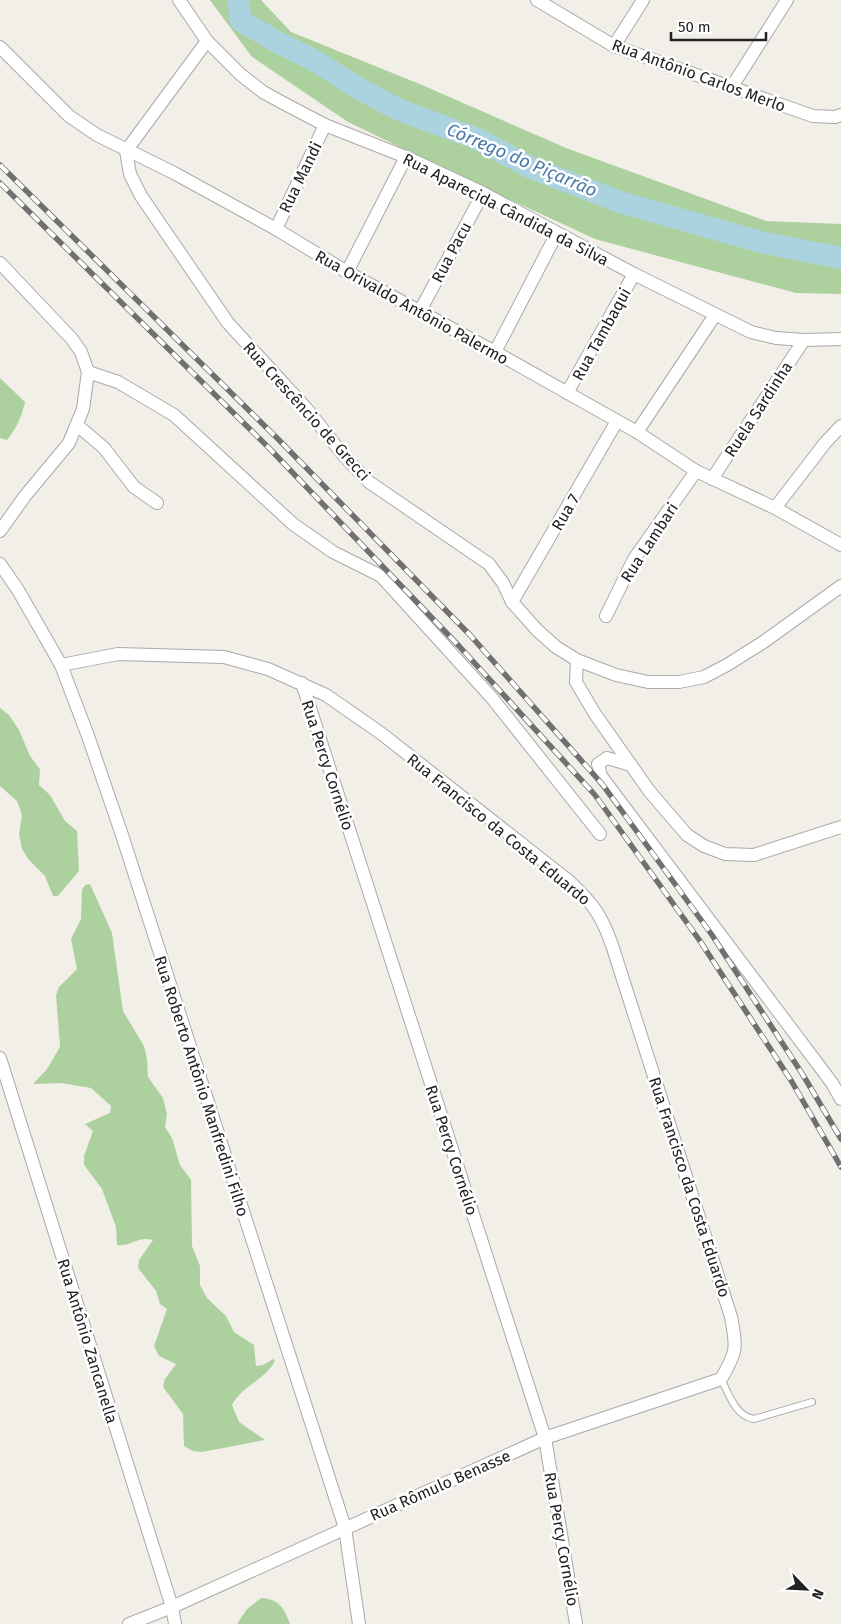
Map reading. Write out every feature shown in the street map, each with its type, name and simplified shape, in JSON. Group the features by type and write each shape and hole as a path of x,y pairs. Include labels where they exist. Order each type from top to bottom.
{"street":[{"name":"Rua Aparecida Cândida da Silva","path":"179,0 207,41 240,74 262,92 325,125 406,157 483,193 634,274 751,332 776,338 804,340 841,339"},
{"name":"Rua Antônio Carlos Merlo","path":"537,0 614,46 814,116 841,116"},
{"path":"614,46 643,0"},
{"path":"731,88 786,0"},
{"path":"126,151 207,41"},
{"name":"Rua Orivaldo Antônio Palermo","path":"0,47 69,116 97,135 126,151 174,173 276,228 347,272 637,432 696,472 775,508 841,545"},
{"name":"Rua Mandi","path":"276,228 325,125"},
{"name":"Rua Crescêncio de Grecci","path":"126,151 130,174 141,196 228,323 306,408 344,456 369,482 489,564 503,582 512,602 537,630 556,647 577,660 616,675 648,682 679,682 704,676 727,665 765,641 841,586"},
{"path":"347,272 406,157"},
{"name":"Rua Pacu","path":"420,311 483,193"},
{"path":"495,352 558,233"},
{"path":"0,263 72,339 81,352 88,372 83,409 69,443 25,496 0,531"},
{"name":"Rua Tambaqui","path":"567,393 634,274"},
{"path":"637,432 716,315"},
{"name":"Ruela Sardinha","path":"712,479 804,340"},
{"path":"88,372 118,382 174,414 293,524 333,552 381,576 492,698 600,834"},
{"name":"Rua 7","path":"512,602 617,421"},
{"path":"77,425 104,448 134,488 157,503"},
{"path":"775,508 825,443 841,426"},
{"name":"Rua Lambari","path":"606,616 634,559 696,472"},
{"name":"Rua Roberto Antônio Manfredini Filho","path":"0,564 18,590 61,665 122,835 345,1528 359,1624"},
{"name":"Rua Francisco da Costa Eduardo","path":"61,665 118,654 224,657 268,669 302,683 326,696 382,734 570,882 592,903 604,923 612,945 728,1308 736,1342 732,1360 721,1379"},
{"path":"577,660 576,682 595,714 650,792 687,835 704,846 725,854 754,854 841,826"},
{"name":"Rua Percy Cornélio","path":"302,683 545,1438 576,1624"},
{"path":"631,766 607,758 598,764 601,776 832,1083 841,1098"},
{"name":"Rua Antônio Zancanella","path":"0,1058 172,1607 174,1624"},
{"name":"Rua Rômulo Benasse","path":"129,1624 172,1607 545,1438 721,1379"}],"lane":[{"path":"721,1379 738,1410 747,1418 754,1419 812,1402"}],"green space":[{"path":"210,0 261,0 291,32 422,85 566,148 766,221 841,224 841,294 796,293 595,239 489,190 348,122 252,57"},
{"path":"0,378 25,402 18,422 7,440 0,438"},
{"path":"0,708 9,715 19,730 30,756 40,769 39,785 50,795 65,821 77,831 79,871 58,896 53,896 45,876 29,860 22,849 19,834 22,815 17,801 0,786"},
{"path":"90,884 112,933 123,1011 144,1046 148,1077 163,1098 167,1114 165,1127 172,1138 180,1165 191,1180 192,1246 200,1266 200,1285 207,1298 226,1316 234,1332 254,1345 256,1366 263,1365 273,1359 275,1361 271,1368 236,1398 232,1405 239,1422 265,1440 202,1452 193,1451 184,1446 183,1414 163,1387 165,1379 176,1364 159,1356 154,1346 167,1309 160,1304 156,1291 138,1268 139,1260 153,1240 142,1239 117,1245 116,1227 102,1189 84,1165 84,1156 93,1131 85,1124 110,1113 111,1106 91,1088 61,1083 33,1084 47,1069 60,1047 56,995 59,987 77,969 71,939 81,919 82,890 85,885"},
{"path":"261,1598 277,1602 290,1624 237,1624 247,1609"}],"waterway":[{"name":"Córrego do Piçarrão","path":"238,0 241,21 279,43 312,59 358,88 397,109 480,140 529,167 623,203 761,242 841,258"}],"railway":[{"path":"0,165 278,439 470,635 603,785 712,935 803,1075 841,1139"},
{"path":"0,183 269,448 459,646 595,795 700,941 792,1082 841,1167"}]}
